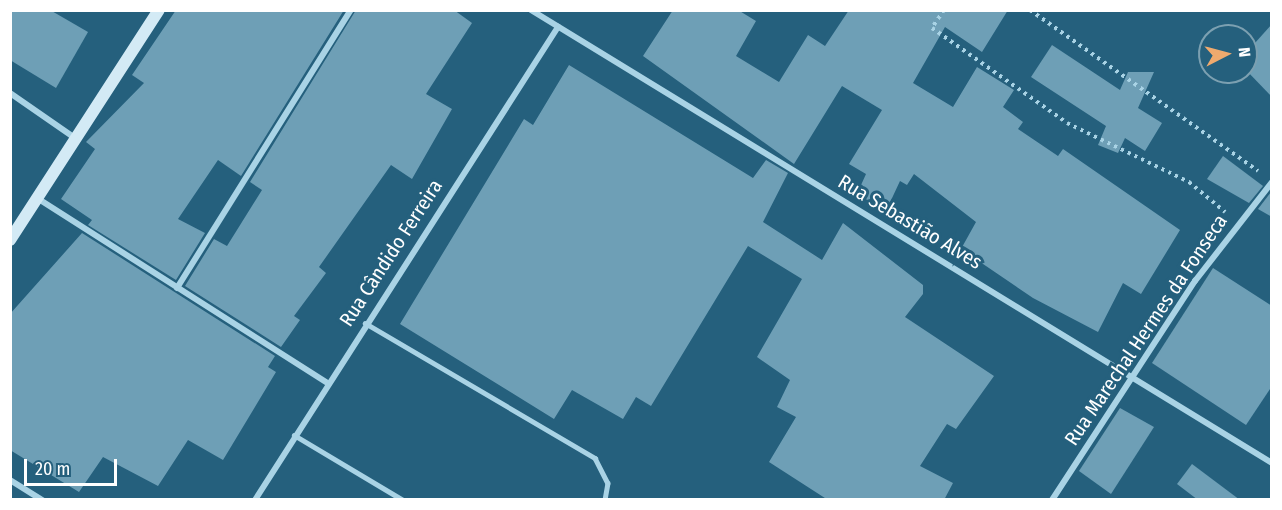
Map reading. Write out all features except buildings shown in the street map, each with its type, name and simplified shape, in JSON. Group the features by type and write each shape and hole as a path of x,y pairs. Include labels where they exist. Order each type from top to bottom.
{"main road":[{"path":"10,240 159,10"}],"street":[{"path":"177,288 351,10"},
{"name":"Rua Sebastião Alves","path":"531,10 1272,463"},
{"name":"Rua Cândido Ferreira","path":"255,500 326,382 558,27"},
{"path":"10,93 75,138"},
{"name":"Rua Marechal Hermes da Fonseca","path":"1052,500 1131,376 1239,223 1272,182"},
{"path":"36,197 326,382"},
{"path":"10,480 42,500"}],"lane":[{"path":"365,323 595,458 608,483 605,500"},
{"path":"294,435 403,500"}],"path":[{"path":"944,10 932,28 1067,123 1189,182 1239,223"},
{"path":"1030,10 1262,174"}]}
